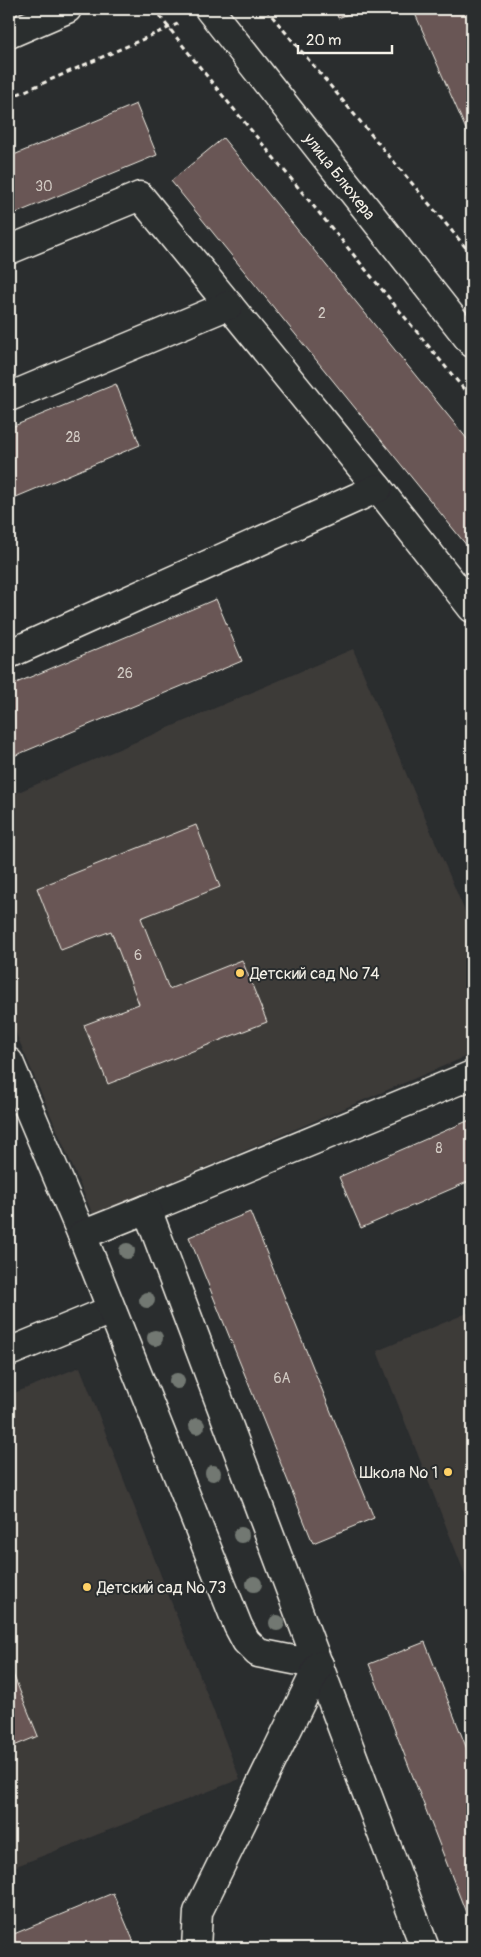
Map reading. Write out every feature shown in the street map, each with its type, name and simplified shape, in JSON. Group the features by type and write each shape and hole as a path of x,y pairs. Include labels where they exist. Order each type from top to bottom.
{"street":[{"path":"9,34 67,9"},
{"name":"улица Блюхера","path":"198,15 472,343"},
{"path":"9,250 140,196 378,488 472,608"},
{"path":"9,397 229,305"},
{"path":"9,654 378,488"},
{"path":"9,1062 82,1235 238,1626 246,1641 258,1653 319,1665"},
{"path":"82,1235 472,1075"},
{"path":"147,1209 426,1948"},
{"path":"9,1352 111,1310"},
{"path":"196,1948 198,1912 319,1665"}],"path":[{"path":"154,9 472,399"},
{"path":"266,9 472,255"},
{"path":"9,98 198,15"}],"shaded area":[{"name":"Детский сад № 74","path":"353,649 472,928 472,1054 93,1215 9,1017 9,796"},
{"name":"Школа № 1","path":"472,1311 472,1592 377,1351"},
{"name":"Детский сад № 73","path":"80,1367 240,1779 9,1869 9,1395"}],"building":[{"path":"335,9 362,9 338,18"},
{"path":"413,9 472,9 472,143"},
{"path":"136,104 157,155 9,216 9,157"},
{"path":"223,138 472,445 472,552 171,181"},
{"path":"116,384 140,445 9,500 9,428"},
{"path":"216,599 242,661 9,758 9,686"},
{"path":"196,825 220,887 141,918 169,989 242,960 267,1022 108,1084 84,1025 139,1004 111,931 61,950 37,888"},
{"path":"472,1119 472,1180 361,1228 339,1177"},
{"path":"250,1212 374,1518 313,1543 189,1237"},
{"path":"425,1642 472,1762 472,1928 369,1664"},
{"path":"13,1674 38,1736 9,1748 9,1676"},
{"path":"113,1893 136,1947 9,1948 9,1936"}],"place":[{"name":"Детский сад № 74","path":"240,973"},
{"name":"Школа № 1","path":"448,1472"},
{"name":"Детский сад № 73","path":"87,1587"}]}
